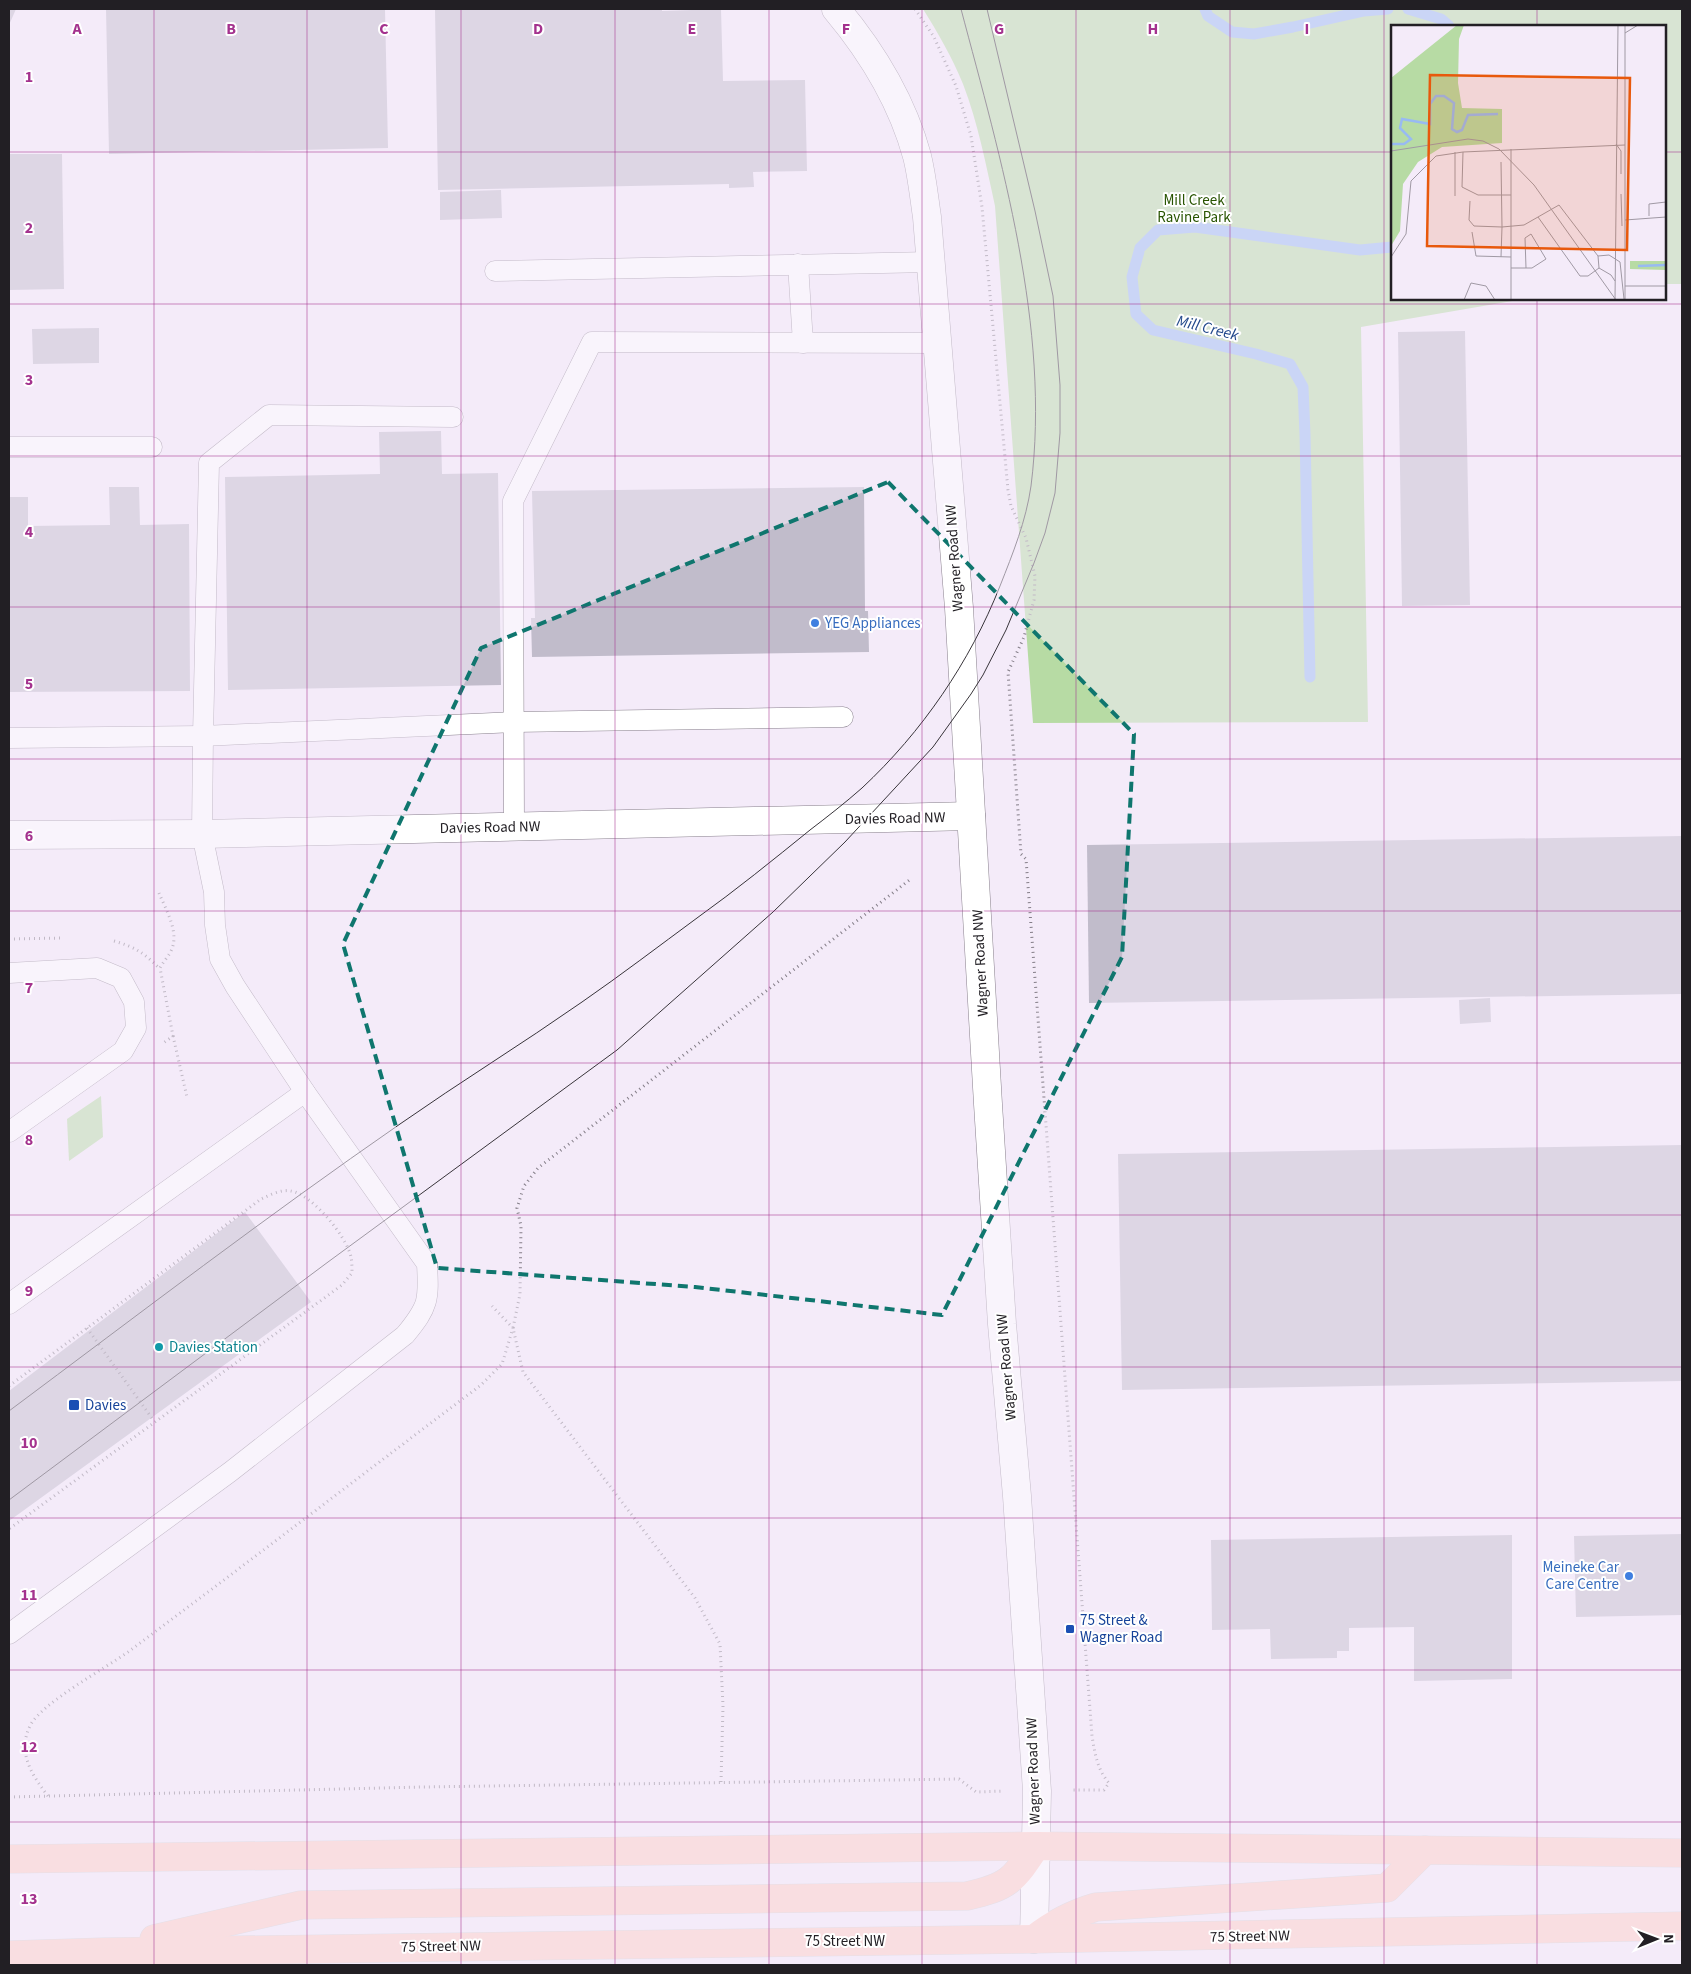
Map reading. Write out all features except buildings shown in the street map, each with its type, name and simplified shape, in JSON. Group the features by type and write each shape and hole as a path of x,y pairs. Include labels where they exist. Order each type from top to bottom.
{"main road":[{"path":"102,1952 301,1905 967,1896 992,1890 1007,1883 1020,1871 1036,1846"},
{"path":"9,1859 1036,1846 1682,1853"},
{"path":"1034,1939 1050,1926 1096,1907 1387,1888 1425,1850"},
{"name":"75 Street NW","path":"9,1955 102,1952 295,1957 1682,1926"}],"street":[{"name":"Wagner Road NW","path":"836,9 862,40 886,80 904,116 917,157 927,217 958,608 1002,1324 1018,1496 1036,1791 1034,1939"},
{"name":"Davies Road NW","path":"9,835 202,834 971,816"}],"lane":[{"path":"495,271 931,262"},
{"path":"798,264 802,343"},
{"path":"514,827 513,501 592,342 938,343"},
{"path":"9,1634 230,1472 405,1334 420,1317 429,1295 427,1264 305,1092 235,986 220,959 215,925 214,892 202,834 209,462 269,415 453,416"},
{"path":"9,447 152,447"},
{"path":"9,738 203,736 514,722 843,716"},
{"path":"9,973 97,968 121,978 134,1002 136,1028 123,1051 9,1132"},
{"path":"9,1304 305,1092"}],"path":[{"path":"914,9 934,37 956,86 971,136 982,207 1008,490 1011,506 1026,538 1035,576 1034,600 1024,637 1008,672 1021,854 1026,859 1092,1736 1098,1765 1109,1783 1104,1790"},
{"path":"48,1796 31,1774 26,1757 26,1742 31,1725 43,1710 126,1653 481,1385 502,1364 513,1328 520,1294 520,1226 517,1208 524,1186 538,1168 912,878"},
{"path":"173,1036 187,1097"},
{"path":"9,1386 261,1199 276,1192 291,1190 306,1196 316,1205 343,1240 351,1257 352,1273 342,1284 9,1529"},
{"path":"492,1306 513,1328 523,1372 695,1598 720,1644 722,1782"},
{"path":"87,1328 154,1421"},
{"path":"9,1797 423,1787 959,1779 976,1792"}],"highlighted area":[{"path":"888,482 1134,734 1122,957 942,1315 695,1287 437,1268 343,944 481,648"}],"green space":[{"name":"Mill Creek Ravine Park","path":"923,9 1682,9 1682,284 1666,284 1666,25 1391,25 1391,300 1518,300 1361,327 1368,722 1033,723 995,206 985,160 968,99 963,84 944,45"},
{"path":"101,1096 103,1137 69,1161 67,1119"}],"waterway":[{"name":"Mill Creek","path":"1205,9 1208,16 1232,32 1254,34 1364,11 1388,9"},
{"name":"Mill Creek","path":"1408,9 1441,19 1448,25"},
{"name":"Mill Creek","path":"1310,677 1303,387 1290,364 1256,354 1153,330 1136,314 1132,277 1140,248 1158,230 1195,227 1360,250 1391,247"}],"tram line":[{"path":"9,1411 301,1194 423,1108 597,992 740,886 862,788 905,744 959,669 988,614 1000,586 1026,512 1031,486 1035,426 1034,366 1028,305 1018,245 992,125 961,9"},
{"path":"9,1500 328,1262 617,1050 773,912 845,842 933,747 971,694 1006,630 1045,533 1055,493 1060,433 1060,385 1053,296 1035,211 987,9"}],"place":[{"name":"YEG Appliances","path":"815,623"},
{"name":"Davies Station","path":"159,1347"},
{"name":"Davies","path":"74,1405"},
{"name":"Meineke Car Care Centre","path":"1629,1576"},
{"name":"75 Street & Wagner Road","path":"1070,1629"}]}
